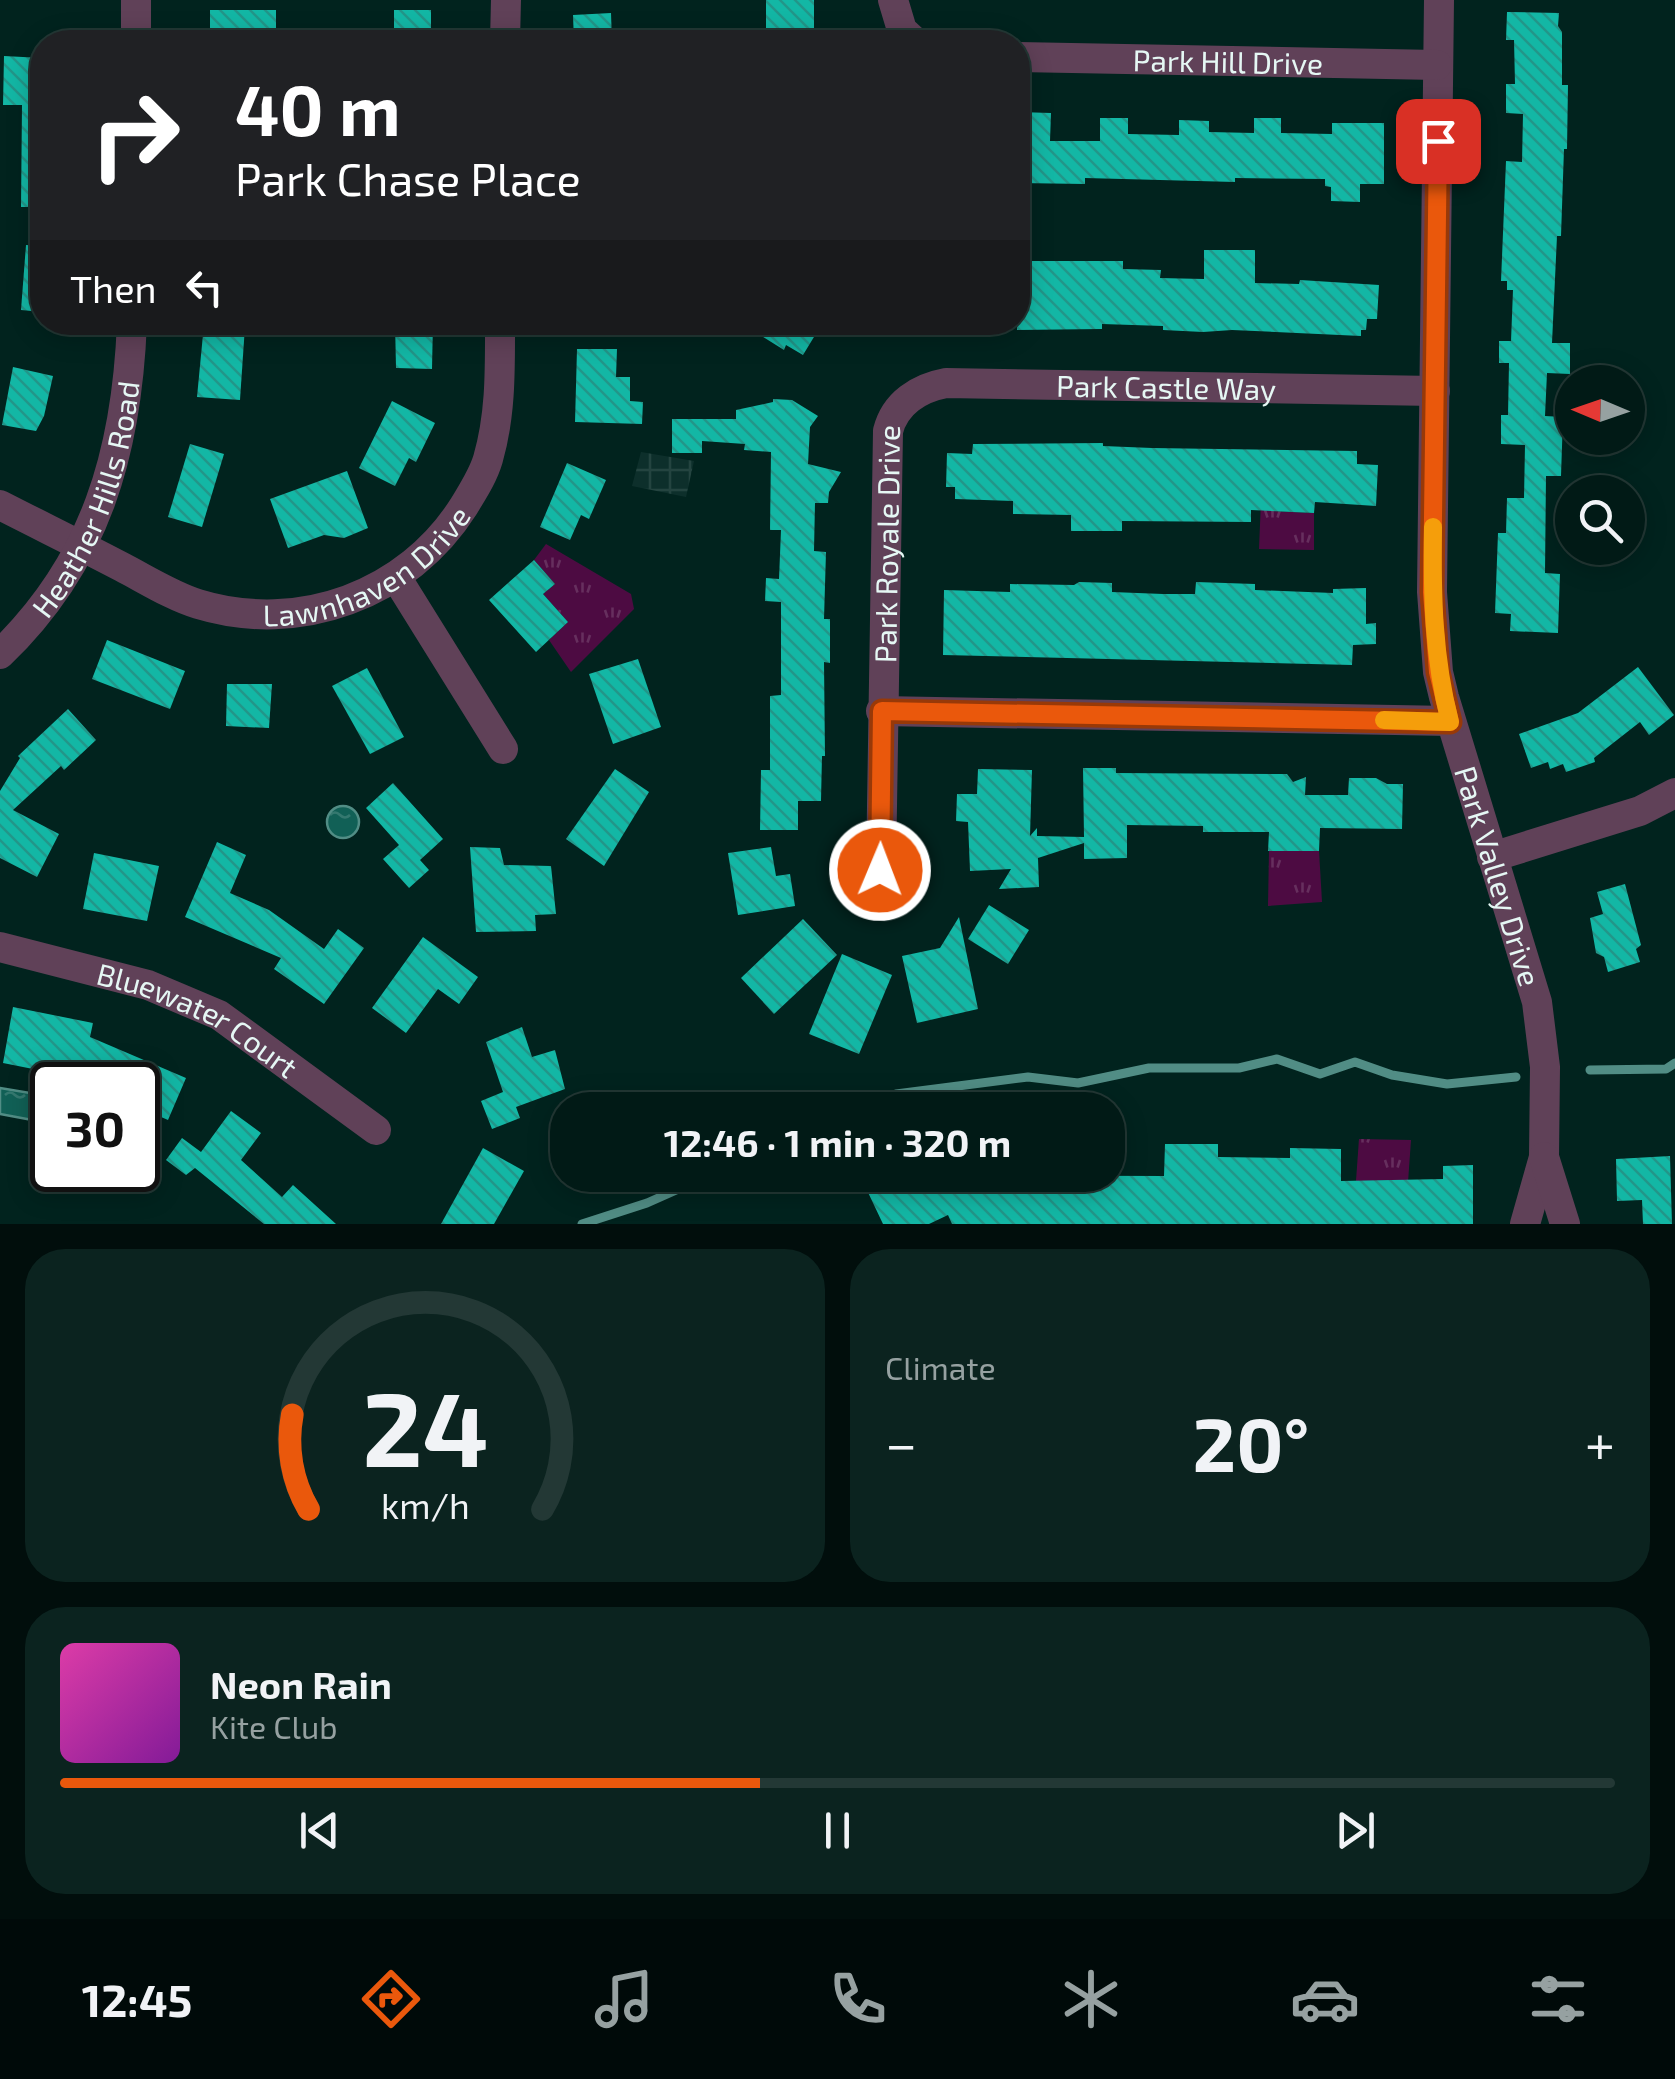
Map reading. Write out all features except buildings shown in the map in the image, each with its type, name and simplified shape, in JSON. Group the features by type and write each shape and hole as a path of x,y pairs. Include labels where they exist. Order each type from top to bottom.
{"street":[{"path":"136,0 136,30"},
{"path":"505,30 506,0"},
{"path":"893,0 902,30"},
{"name":"Park Valley Drive","path":"1439,0 1432,592 1438,672 1450,722 1537,1002 1545,1067 1544,1157 1525,1224"},
{"name":"Park Hill Drive","path":"1030,58 1437,65"},
{"name":"Heather Hills Road","path":"0,654 36,616 81,546 113,471 127,405 131,335"},
{"name":"Lawnhaven Drive","path":"0,505 188,600 250,614 315,610 350,600 417,562 452,525 479,481 499,407 500,335"},
{"name":"Park Castle Way","path":"904,403 921,390 946,383 1435,392"},
{"name":"Park Royale Drive","path":"880,870 888,432 904,403"},
{"path":"396,577 503,749"},
{"path":"882,711 1450,722"},
{"path":"1492,857 1640,811 1675,793"},
{"name":"Bluewater Court","path":"0,947 136,981 219,1014 376,1130"},
{"name":"Park Valley Drive","path":"1544,1157 1564,1224"}],"shaded area":[{"path":"641,452 694,461 686,497 632,486"}],"green space":[{"path":"1261,501 1272,511 1314,513 1314,550 1259,549"},
{"path":"546,544 631,594 634,609 571,672 549,640 568,622 543,594 555,584 534,560"},
{"path":"1269,851 1319,851 1322,902 1268,906"},
{"path":"1359,1139 1411,1140 1408,1182 1356,1181"}],"water":[{"path":"343,806 355,810 359,822 355,834 343,838 331,834 327,822 331,810"},
{"path":"0,1088 30,1093 30,1120 0,1114"}],"waterway":[{"path":"912,1092 1028,1077 1078,1083 1149,1068 1239,1068 1277,1059 1320,1074 1355,1062 1392,1075 1447,1084 1516,1077"},
{"path":"1590,1070 1666,1069 1675,1063"},
{"path":"582,1224 672,1192"}],"slow traffic":[{"path":"1384,720 1450,722 1434,633 1433,527"}],"route":[{"path":"880,870 882,711 1450,722 1438,672 1432,592 1438,141"}]}
